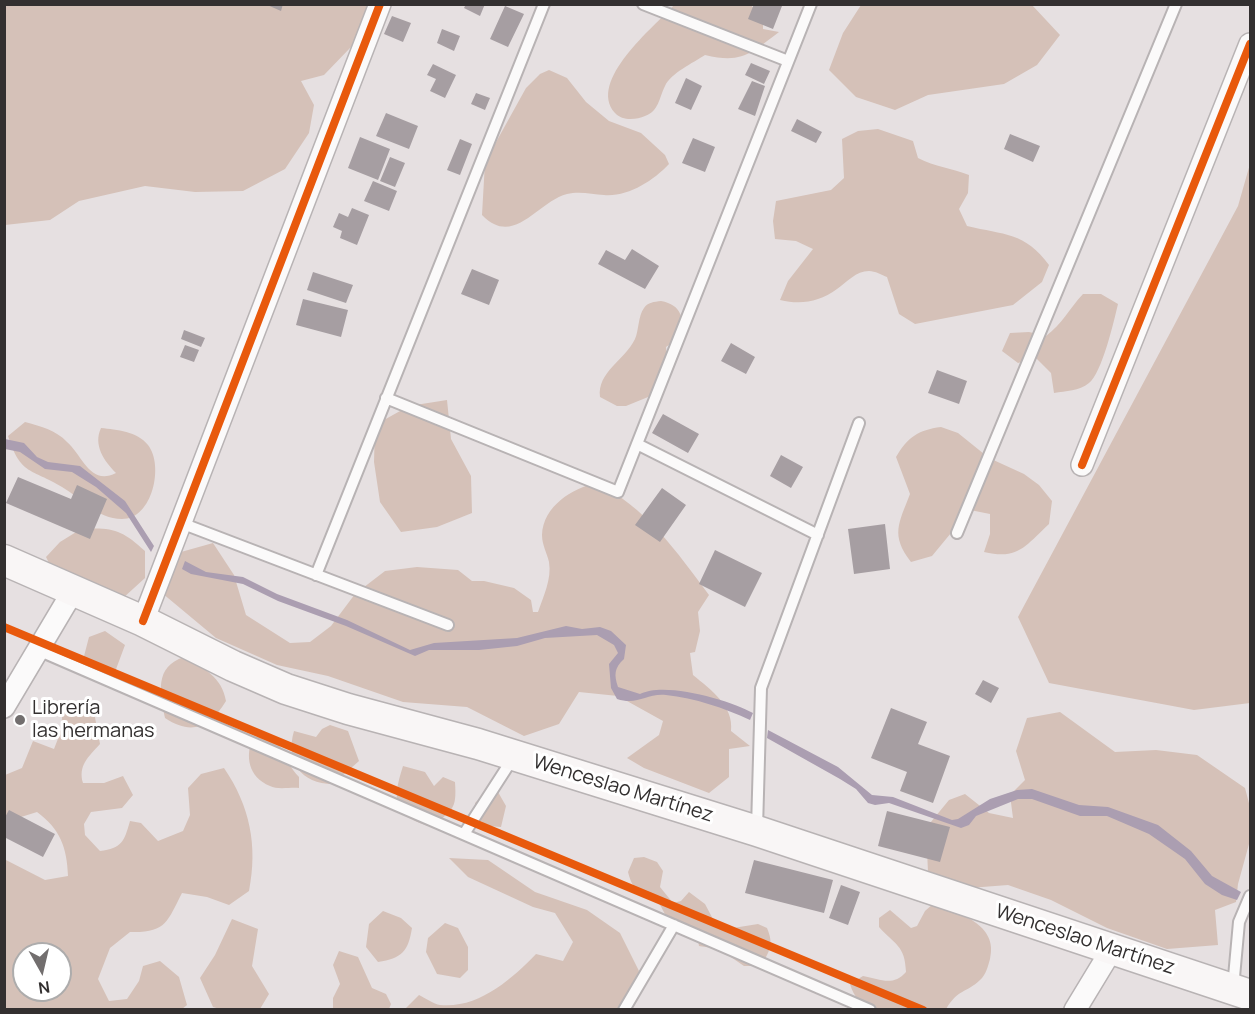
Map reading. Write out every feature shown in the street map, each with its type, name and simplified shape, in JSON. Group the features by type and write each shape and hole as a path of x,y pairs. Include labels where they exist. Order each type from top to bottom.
{"main road":[{"name":"Wenceslao Martínez","path":"4,560 143,621 233,666 286,688 348,709 515,755 756,831 1242,992"}],"street":[{"path":"143,621 380,4"},
{"path":"1082,465 1251,44"},
{"path":"4,707 40,651 73,591"},
{"path":"1075,1010 1112,950"}],"lane":[{"path":"316,575 544,4"},
{"path":"643,4 788,61"},
{"path":"386,398 618,492 811,4"},
{"path":"957,533 1176,4"},
{"path":"756,831 761,688 859,423"},
{"path":"637,444 818,535"},
{"path":"180,524 448,625"},
{"path":"40,651 870,1010"},
{"path":"464,834 515,755"},
{"path":"1242,992 1239,922 1251,896"},
{"path":"624,1010 674,925"}],"shaded area":[{"path":"367,4 362,28 351,47 324,75 301,81 314,105 309,133 285,169 243,191 195,192 145,186 79,201 50,220 5,225 4,5"},
{"path":"674,5 751,5 763,20 763,29 779,32 746,55 729,58 705,55 668,81 656,107 650,114 633,119 618,116 609,100 610,86 616,71 639,40"},
{"path":"861,5 1032,5 1060,35 1037,65 1004,84 928,95 895,110 856,97 829,70 843,33"},
{"path":"549,70 567,78 586,102 609,121 641,133 665,155 669,164 648,182 631,191 613,195 567,194 515,225 505,227 494,224 482,215 485,162 526,88 540,74"},
{"path":"878,129 913,141 918,158 969,175 968,193 959,209 967,226 1013,236 1031,246 1049,265 1042,282 1013,305 915,324 899,314 887,277 871,271 864,271 856,275 817,300 795,302 780,300 788,281 813,249 796,241 775,239 773,221 776,201 831,190 844,178 842,139 858,131"},
{"path":"1250,164 1250,703 1194,710 1049,683 1018,617 1238,206"},
{"path":"1083,294 1101,294 1118,304 1103,358 1094,377 1085,386 1054,393 1051,373 1036,358 1018,363 1002,351 1010,333 1029,332 1046,336"},
{"path":"661,301 673,306 680,313 681,337 666,347 667,357 653,395 626,406 617,406 600,397 603,380 635,339 644,308 649,303"},
{"path":"447,400 451,439 471,476 472,513 437,527 401,532 380,502 374,462 375,425 409,406"},
{"path":"25,422 58,434 73,448 93,473 100,476 116,473 107,463 99,447 101,428 126,432 143,440 153,454 155,465 153,490 148,501 133,517 122,519 105,516 62,487 28,469 18,458 8,436"},
{"path":"941,427 958,433 989,458 1024,474 1039,485 1052,501 1049,524 1027,545 1006,554 984,552 990,534 990,514 970,510 932,556 911,562 904,553 900,544 899,529 910,494 896,457 914,436 926,430"},
{"path":"5,439 24,443 37,457 48,462 80,466 125,501 154,546 151,552 126,513 96,487 72,472 45,469 20,452 5,449"},
{"path":"596,483 613,492 645,517 672,547 709,595 698,612 700,631 695,652 690,653 693,675 720,699 729,714 731,731 750,746 729,749 729,777 709,793 644,768 627,758 659,735 663,721 618,696 579,692 559,724 524,736 467,707 403,702 328,676 277,665 216,638 162,593 174,554 213,543 234,575 246,615 290,643 310,642 331,626 355,594 385,571 417,567 458,570 472,581 484,581 514,588 531,600 533,612 538,612 550,568 542,535 548,515 553,507 569,494"},
{"path":"81,529 116,531 130,538 145,551 145,578 122,599 52,569 46,557 60,542"},
{"path":"185,561 206,572 243,577 277,594 347,620 410,650 434,643 517,638 566,626 582,629 600,627 611,631 626,645 624,659 618,665 616,672 618,687 640,694 665,690 697,694 753,713 750,720 709,704 666,695 631,701 617,699 611,688 609,664 618,653 614,645 597,635 545,638 517,646 479,650 429,650 415,656 346,626 278,601 243,584 191,574 182,569"},
{"path":"105,631 125,645 112,680 99,680 83,660 89,637"},
{"path":"184,657 205,669 216,679 226,701 214,717 200,726 184,727 165,718 161,690 163,674 174,661"},
{"path":"78,703 94,712 100,744 83,767 83,783 104,783 123,776 133,795 122,808 91,812 84,824 85,835 100,851 113,848 121,843 130,821 141,823 158,841 183,831 190,815 188,788 201,774 224,768 240,797 250,827 252,842 253,858 249,891 229,905 207,897 182,893 164,924 151,930 130,932 110,948 98,979 109,1001 127,999 139,981 143,966 160,961 179,977 187,1005 182,1009 5,1010 4,859 45,880 68,876 64,847 57,832 45,818 37,812 5,822 5,775 22,768 33,741 54,749 61,731 63,705"},
{"path":"1060,712 1115,752 1156,750 1197,755 1245,788 1250,807 1249,844 1238,884 1236,902 1215,910 1218,945 1167,949 1107,928 1051,900 1008,885 969,888 928,872 926,828 949,800 965,794 989,813 1013,818 1010,795 1025,780 1016,751 1027,718"},
{"path":"330,725 348,731 359,761 333,784 312,780 304,775 298,769 292,752 294,731 316,737 322,729"},
{"path":"768,730 838,767 872,795 893,797 952,820 958,819 990,799 1017,790 1032,789 1079,805 1108,807 1158,825 1191,851 1212,876 1241,892 1237,900 1222,895 1205,884 1185,859 1149,834 1107,816 1080,816 1032,799 1018,799 976,816 969,825 961,828 889,803 875,805 868,803 856,789 767,738"},
{"path":"268,736 280,747 299,777 299,788 273,787 263,782 253,772 249,751 253,737"},
{"path":"403,766 425,772 434,786 443,777 455,782 455,799 452,809 432,827 410,818 399,806 397,790"},
{"path":"498,792 506,806 501,827 488,826 476,818 475,803 485,794"},
{"path":"644,857 657,862 663,871 660,887 673,903 681,901 689,892 705,904 714,921 727,929 758,924 767,928 770,948 760,966 744,966 719,949 699,946 693,928 667,918 657,901 636,888 630,880 628,872 634,858"},
{"path":"449,858 488,860 535,892 587,910 620,933 639,971 633,993 618,1009 404,1010 419,995 440,1005 454,1005 481,997 505,982 536,954 563,961 573,942 555,913 533,907 468,877"},
{"path":"934,903 965,916 983,929 991,947 990,959 984,976 959,994 946,1009 873,1009 861,1002 853,993 850,984 863,976 891,981 906,972 904,956 879,927 879,918 890,910 911,928 917,926 925,911"},
{"path":"383,911 401,918 412,928 403,952 393,958 378,962 366,947 369,924"},
{"path":"232,919 258,929 252,966 269,994 260,1009 213,1007 200,978 215,955"},
{"path":"445,923 458,928 468,947 468,970 460,978 437,974 426,952 428,938"},
{"path":"339,951 358,957 372,988 386,994 391,1004 389,1009 333,1009 333,998 340,984 333,965"}],"building":[{"path":"265,4 283,4 281,11"},
{"path":"466,4 485,4 480,16 464,8"},
{"path":"754,4 782,6 773,29 748,19"},
{"path":"505,6 524,14 508,47 490,39"},
{"path":"392,16 411,23 403,42 384,34"},
{"path":"442,29 460,36 454,51 437,43"},
{"path":"751,63 770,71 764,84 745,75"},
{"path":"433,64 456,75 445,98 430,91 436,79 427,75"},
{"path":"686,78 702,86 691,110 675,103"},
{"path":"752,81 765,86 755,116 738,109"},
{"path":"476,93 490,98 485,110 471,104"},
{"path":"386,113 418,126 409,149 376,136"},
{"path":"797,119 822,132 816,143 791,131"},
{"path":"1010,134 1040,146 1033,162 1004,149"},
{"path":"360,137 390,149 378,180 348,168"},
{"path":"693,138 715,147 705,172 682,163"},
{"path":"460,139 472,144 460,175 447,170"},
{"path":"390,157 405,163 395,187 380,181"},
{"path":"373,181 397,191 389,211 364,201"},
{"path":"352,208 369,215 357,245 340,238 342,231 333,227 339,213 348,217"},
{"path":"632,249 659,266 645,289 598,264 606,250 625,260"},
{"path":"472,269 499,280 489,305 461,294"},
{"path":"313,272 353,285 346,303 307,290"},
{"path":"303,299 348,310 341,337 296,325"},
{"path":"184,330 205,338 201,347 181,339"},
{"path":"731,343 755,357 746,374 721,361"},
{"path":"185,345 199,350 194,362 180,357"},
{"path":"937,370 967,381 959,404 928,393"},
{"path":"663,414 699,434 688,453 652,433"},
{"path":"781,455 803,467 791,488 770,476"},
{"path":"18,477 71,499 77,485 107,499 90,539 6,503"},
{"path":"662,488 686,505 660,542 635,525"},
{"path":"885,524 890,569 854,574 848,529"},
{"path":"715,550 762,573 745,607 699,584"},
{"path":"983,680 999,688 991,703 975,694"},
{"path":"891,708 927,722 918,744 950,756 933,803 900,791 907,772 871,758"},
{"path":"9,810 55,834 43,857 4,837 4,819"},
{"path":"887,811 950,827 940,862 878,846"},
{"path":"754,860 833,880 824,913 745,893"},
{"path":"841,885 860,892 848,925 829,918"}],"cycle path":[{"path":"143,621 380,4"},
{"path":"1082,465 1250,44"},
{"path":"4,627 923,1010"}],"place":[{"name":"Librería las hermanas","path":"20,720"}]}
